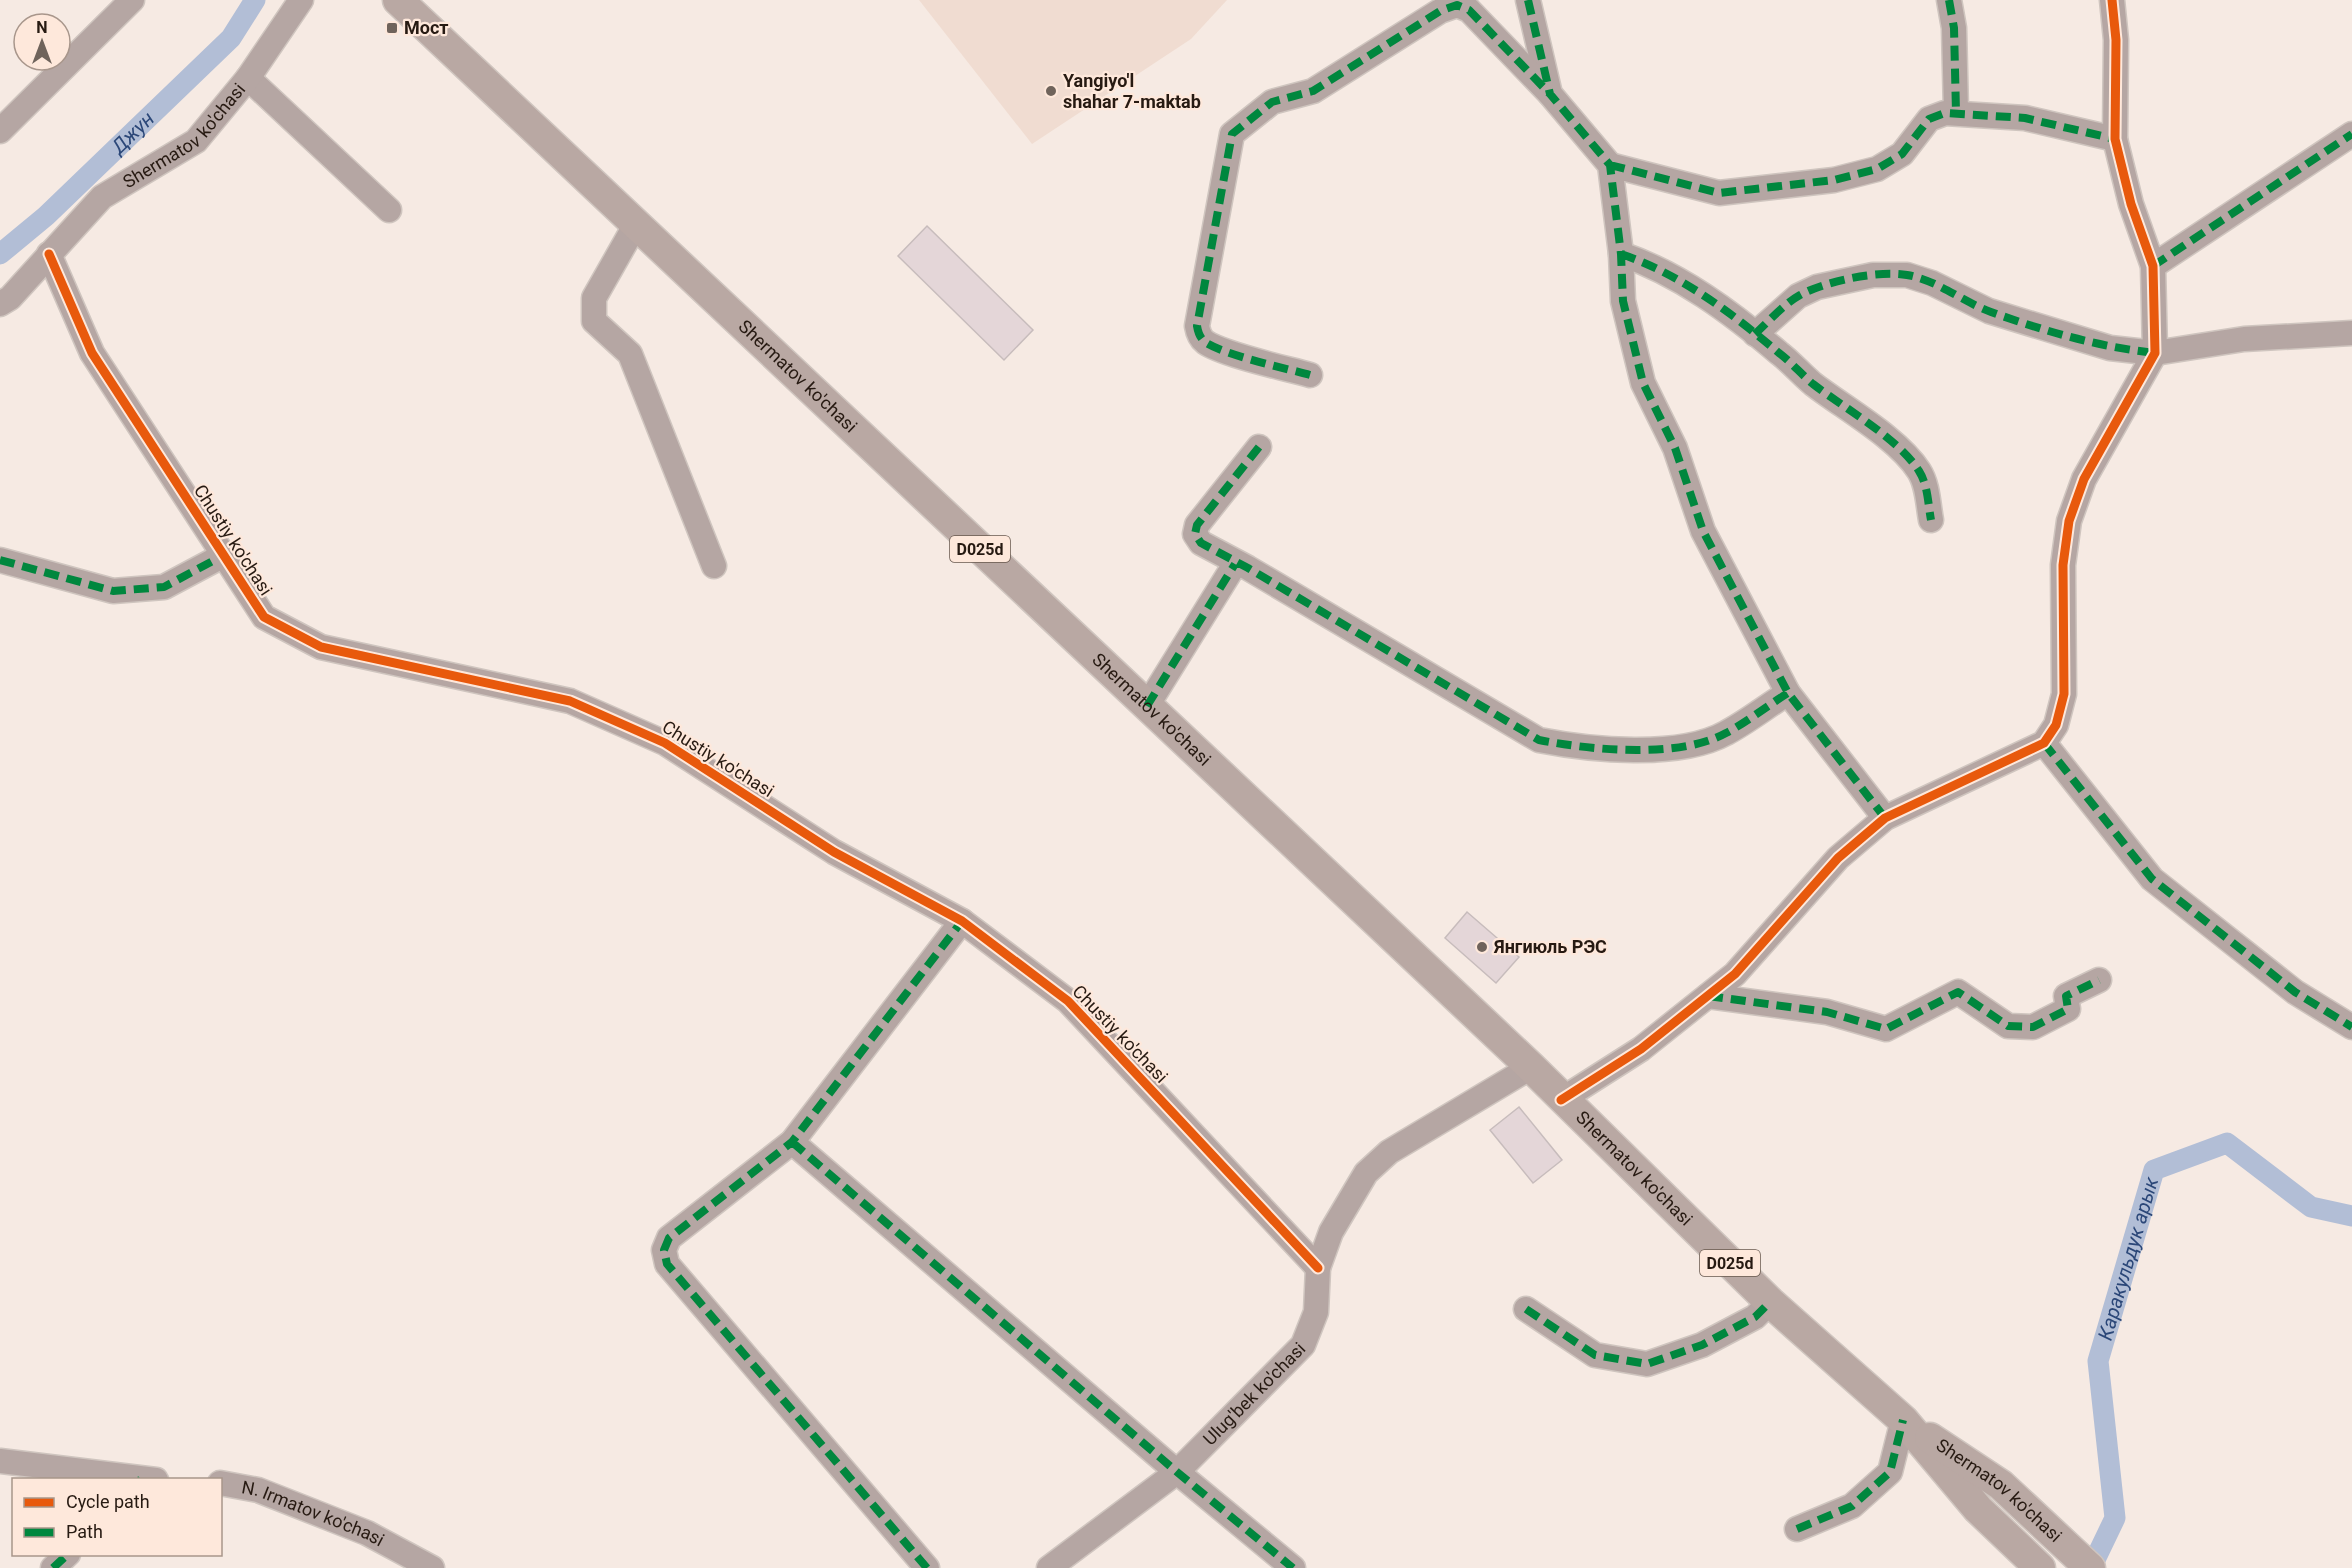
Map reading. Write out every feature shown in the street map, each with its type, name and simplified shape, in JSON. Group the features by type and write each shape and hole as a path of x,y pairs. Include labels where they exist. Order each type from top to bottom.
{"main road":[{"name":"Shermatov ko'chasi","path":"398,0 1531,1067 1561,1100 1770,1302 1903,1420 2001,1485 2090,1568"},
{"name":"Shermatov ko'chasi","path":"1903,1420 1978,1509 2040,1568"}],"street":[{"path":"0,131 132,0"},
{"name":"Shermatov ko'chasi","path":"49,254 102,197 196,141 248,78 301,0"},
{"path":"1528,0 1550,94"},
{"path":"1949,0 1954,28 1956,112"},
{"path":"1561,1100 1641,1049 1736,974 1838,858 1885,818 2044,743 2056,725 2064,694 2063,564 2070,521 2084,479 2156,352 2153,266 2131,204 2115,139 2116,40 2112,0"},
{"path":"1310,375 1205,342 1198,333 1232,134 1272,102 1313,91 1440,11 1456,5 1469,10 1550,94 1610,165 1621,254 1623,301 1643,383 1675,448 1703,531 1788,693 1885,818"},
{"path":"248,78 389,210"},
{"path":"1610,165 1719,193 1834,180 1877,169 1902,154 1929,119 1956,112 2025,118 2115,139"},
{"path":"2153,266 2352,134"},
{"path":"636,224 594,298 594,321 630,354 714,566"},
{"path":"0,304 10,298 49,254"},
{"name":"Chustiy ko'chasi","path":"49,254 92,353 264,617 321,647 570,701 665,743 834,852 962,921 1068,1000 1318,1268"},
{"path":"1621,254 1653,265 1720,307 1812,382 1872,426 1911,462 1925,485 1931,520"},
{"path":"1755,334 1798,296 1817,287 1873,275 1907,275 1932,283 1989,311 2110,348 2156,352 2244,339 2352,333"},
{"path":"1259,447 1195,529 1195,534 1201,543 1235,564 1248,568 1539,740 1569,746 1612,748 1666,747 1702,742 1725,734 1788,693"},
{"name":"Chustiy ko'chasi","path":"0,560 113,591 164,587 224,555"},
{"path":"1147,706 1235,564"},
{"path":"2044,743 2152,879 2295,992 2352,1027"},
{"path":"927,1568 667,1264 664,1250 669,1238 792,1142 962,921"},
{"path":"1708,996 1827,1012 1886,1029 1958,992 2008,1026 2033,1027 2068,1009 2066,996 2099,980"},
{"name":"Ulug'bek ko'chasi","path":"1049,1568 1177,1472 1303,1345 1316,1312 1318,1268 1331,1232 1366,1173 1389,1152 1531,1067"},
{"path":"792,1142 1177,1472 1293,1568"},
{"path":"1526,1309 1595,1355 1647,1364 1702,1345 1755,1317 1770,1302"},
{"path":"1797,1529 1852,1506 1890,1472 1903,1420"},
{"path":"0,1461 138,1478"},
{"name":"N. Irmatov ko'chasi","path":"222,1483 258,1490 356,1529 432,1568"},
{"path":"53,1568 66,1556"}],"shaded area":[{"name":"Yangiyo'l shahar 7-maktab","path":"919,0 1227,0 1191,39 1032,144"}],"building":[{"path":"927,226 1033,330 1004,360 898,256"},
{"name":"Янгиюль РЭС","path":"1467,912 1519,957 1496,983 1445,938"},
{"path":"1519,1107 1562,1160 1533,1183 1490,1130"}],"waterway":[{"name":"Джун","path":"0,254 46,216 231,38 255,0"},
{"name":"Каракульдук арык","path":"2091,1568 2115,1518 2098,1361 2154,1170 2227,1143 2311,1207 2352,1216"}],"marked path":[{"path":"1528,0 1550,94 1610,165 1621,254 1623,301 1643,383 1675,448 1703,531 1788,693 1885,818"},
{"path":"1949,0 1954,28 1956,112"},
{"path":"1310,375 1226,352 1205,342 1199,333 1197,326 1232,134 1272,102 1313,91 1440,11 1457,5 1469,10 1549,93"},
{"path":"1610,165 1719,193 1834,180 1877,169 1902,154 1929,119 1945,113 2025,118 2115,139"},
{"path":"2153,266 2352,134"},
{"path":"1621,254 1664,272 1724,309 1813,384 1870,424 1898,447 1922,476 1931,520"},
{"path":"1755,334 1788,303 1811,290 1867,275 1895,274 1929,281 1981,308 2031,326 2092,342 2155,353"},
{"path":"1259,447 1197,525 1195,534 1201,543 1248,568 1539,740 1608,749 1660,749 1684,746 1707,741 1726,733 1788,693"},
{"path":"0,560 113,591 164,587 224,555"},
{"path":"1147,706 1235,564"},
{"path":"2044,743 2152,879 2295,992 2352,1027"},
{"path":"927,1568 667,1264 664,1250 669,1238 792,1142 962,921"},
{"path":"1708,996 1827,1012 1886,1029 1958,992 2008,1026 2033,1027 2068,1009 2066,996 2099,980"},
{"path":"792,1142 1177,1472 1293,1568"},
{"path":"1526,1309 1595,1355 1647,1364 1702,1345 1755,1317 1770,1302"},
{"path":"1797,1529 1852,1506 1890,1472 1903,1420"},
{"path":"53,1568 66,1556"}],"cycle path":[{"path":"1561,1100 1641,1049 1735,974 1838,858 1885,818 2044,743 2056,725 2064,694 2063,565 2069,521 2084,479 2155,353 2153,266 2131,204 2115,139 2116,40 2112,0"},
{"path":"49,254 92,353 264,617 321,647 570,701 665,743 834,852 962,921 1068,1001 1318,1268"}],"place":[{"name":"Мост","path":"392,28"},
{"name":"Yangiyo'l shahar 7-maktab","path":"1051,91"},
{"name":"Янгиюль РЭС","path":"1482,947"}]}
